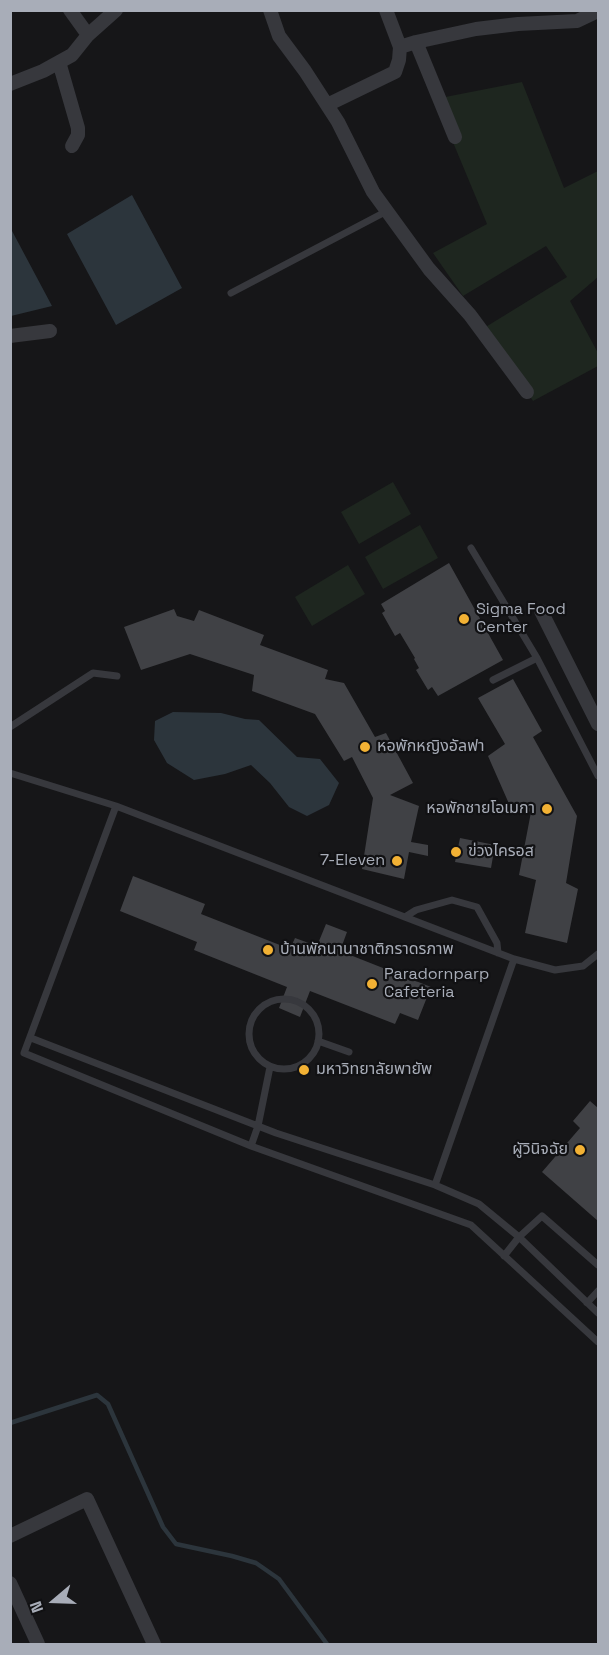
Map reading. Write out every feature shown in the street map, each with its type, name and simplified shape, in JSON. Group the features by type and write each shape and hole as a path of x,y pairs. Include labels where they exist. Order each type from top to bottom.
{"street":[{"path":"70,10 88,34"},
{"path":"10,84 72,55 88,34 116,10"},
{"path":"270,10 279,36 327,105 353,149 373,192 429,269 470,315 527,392"},
{"path":"327,105 395,72 400,47 386,10"},
{"path":"400,47 497,26 577,21 598,11"},
{"path":"416,42 455,138"},
{"path":"59,62 78,128 78,135 72,146"},
{"path":"10,336 50,331"},
{"path":"541,611 598,724"},
{"path":"10,1536 87,1499 154,1644"},
{"path":"10,1583 38,1644"}],"lane":[{"path":"231,293 387,211"},
{"path":"471,548 537,658 598,776"},
{"path":"493,680 537,658"},
{"path":"10,727 93,673 117,676"},
{"path":"10,773 116,806 514,959 555,970 583,966 598,954"},
{"path":"116,806 24,1053 251,1146 471,1226 598,1342"},
{"path":"405,917 416,910 452,900 477,907 497,943 498,953"},
{"path":"435,1185 514,959"},
{"path":"285,998 297,1001 307,1007 317,1023 318,1041 315,1051 300,1065 291,1069 270,1067 252,1050 248,1039 249,1026 254,1015 262,1006 273,1000 285,998"},
{"path":"31,1038 258,1126 435,1185 479,1204 519,1237 598,1313"},
{"path":"318,1041 350,1052"},
{"path":"251,1146 258,1126 270,1067"},
{"path":"504,1256 519,1237 542,1216 598,1265"},
{"path":"587,1303 598,1291"}],"shaded area":[{"path":"522,82 564,188 598,171 598,277 570,301 598,353 598,366 533,401 484,328 567,277 546,246 463,296 433,253 487,224 435,99"},
{"path":"132,195 182,288 116,325 67,234"},
{"path":"11,229 52,306 11,316"},
{"path":"393,482 411,514 359,544 341,512"},
{"path":"420,525 438,558 383,589 365,557"},
{"path":"348,565 365,594 312,626 295,597"},
{"path":"173,712 221,713 259,720 297,757 320,759 339,783 329,805 307,816 289,807 270,783 251,765 225,774 194,780 167,763 154,740 155,721"}],"building":[{"path":"449,563 503,660 438,696 432,687 428,690 416,670 419,668 415,658 400,633 395,636 382,613 385,611 381,604"},
{"name":"หอพักหญิงอัลฟา","path":"174,609 177,616 194,621 199,610 264,635 260,645 328,670 325,679 344,683 375,737 386,733 413,783 390,795 419,806 411,842 428,845 428,856 409,852 404,879 362,869 373,798 352,757 344,761 315,714 252,691 254,675 190,654 141,670 124,627"},
{"name":"หอพักชายโอเมกา","path":"513,679 542,731 533,737 577,816 566,883 578,889 567,943 525,933 536,880 519,875 531,812 510,806 488,756 505,744 478,698"},
{"name":"ข่วงไครอส","path":"460,838 495,845 491,868 455,862"},
{"name":"บ้านพักนานาชาติภราดรภาพ","path":"133,876 205,904 201,914 290,949 295,938 317,946 326,924 347,932 340,951 431,987 418,1020 400,1013 395,1024 310,991 300,1017 279,1008 287,987 194,950 197,942 120,911"},
{"name":"ผัูวินิจฉัย","path":"590,1101 598,1108 598,1221 542,1172 580,1128 573,1121"}],"waterway":[{"path":"10,1423 97,1395 108,1404 163,1527 176,1544 256,1563 279,1579 327,1644"}],"place":[{"name":"Sigma Food Center","path":"464,619"},
{"name":"หอพักหญิงอัลฟา","path":"365,747"},
{"name":"หอพักชายโอเมกา","path":"547,809"},
{"name":"ข่วงไครอส","path":"456,852"},
{"name":"7-Eleven","path":"397,861"},
{"name":"บ้านพักนานาชาติภราดรภาพ","path":"268,950"},
{"name":"Paradornparp Cafeteria","path":"372,984"},
{"name":"มหาวิทยาลัยพายัพ","path":"304,1070"},
{"name":"ผัูวินิจฉัย","path":"580,1150"}]}
